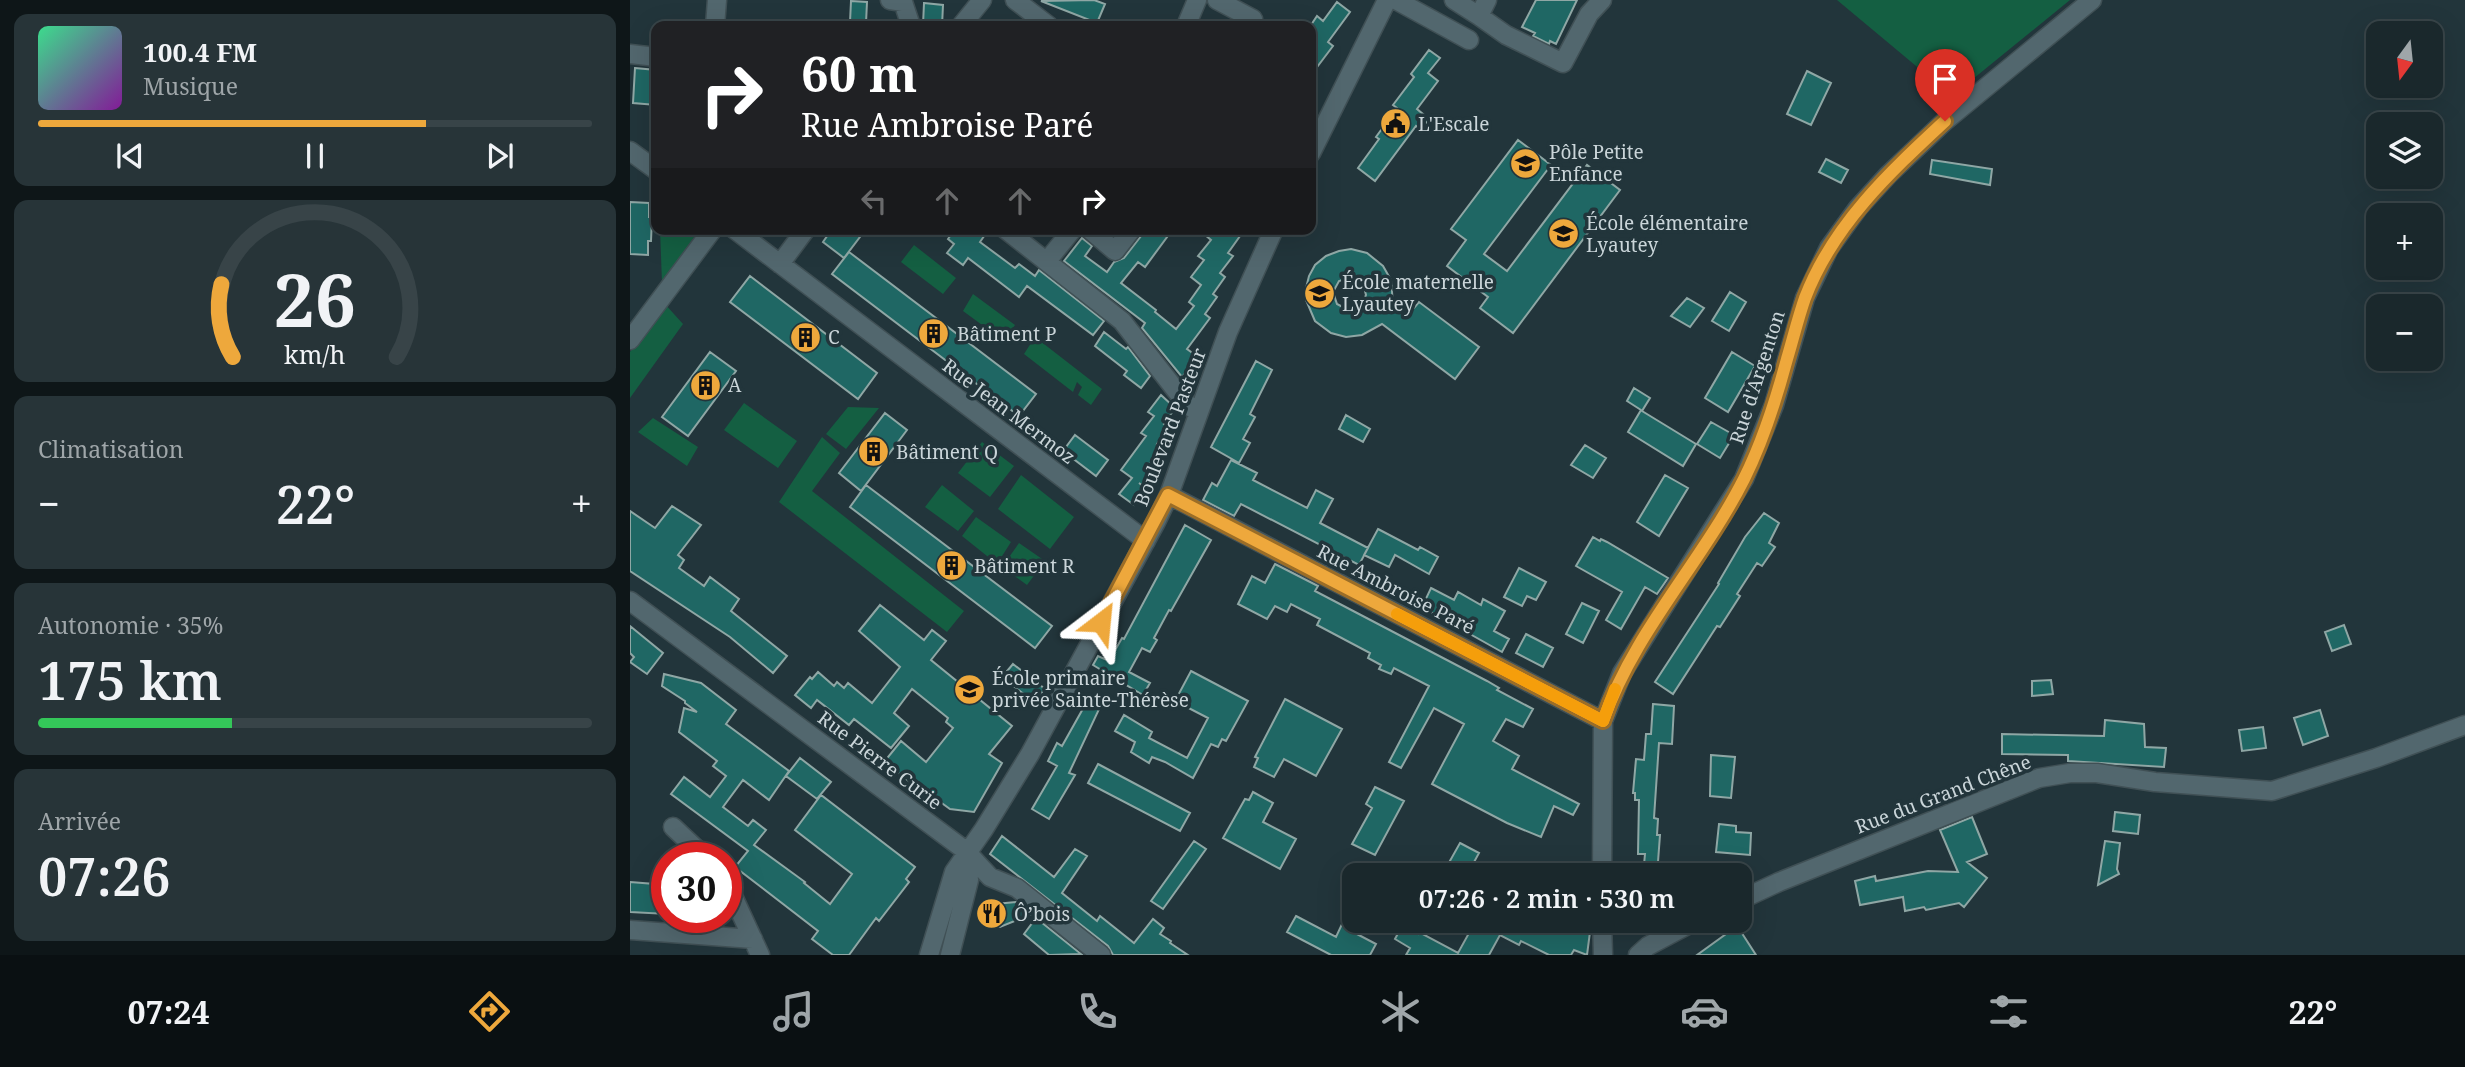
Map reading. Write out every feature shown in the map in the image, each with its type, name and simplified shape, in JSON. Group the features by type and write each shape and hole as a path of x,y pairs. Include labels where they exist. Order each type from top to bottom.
{"street":[{"path":"715,21 717,0"},
{"path":"890,0 903,2 909,21"},
{"path":"965,21 982,0"},
{"path":"1015,0 1042,21"},
{"path":"1188,21 1197,0"},
{"path":"1217,0 1253,19"},
{"path":"1316,143 1387,0"},
{"path":"1396,0 1469,40"},
{"path":"1454,0 1483,8 1506,35 1563,62 1589,14 1602,0"},
{"name":"Rue d'Argenton","path":"1603,721 1622,673 1744,479 1774,405 1805,298 1829,248 1858,208 1888,175 1945,121 2092,0"},
{"path":"630,54 651,56"},
{"path":"630,151 651,166"},
{"path":"630,340 709,235"},
{"name":"Rue Jean Mermoz","path":"742,235 1146,541"},
{"path":"780,264 802,235"},
{"path":"1014,235 1122,321 1185,402 1198,413"},
{"path":"1047,261 1068,235"},
{"path":"1096,235 1115,251 1127,235"},
{"name":"Boulevard Pasteur","path":"929,955 954,872 966,851 984,830 1030,754 1146,541 1168,495 1237,309 1271,235"},
{"name":"Rue Ambroise Paré","path":"1168,495 1603,721"},
{"name":"Rue Pierre Curie","path":"633,609 966,851 989,877 1017,888 1101,955"},
{"path":"1602,863 1603,721"},
{"name":"Rue du Grand Chêne","path":"1752,894 2039,778 2070,773 2097,773 2155,782 2272,791 2376,758 2465,725"},
{"path":"673,827 689,842"},
{"path":"950,955 970,880 966,851"},
{"path":"742,915 757,947"},
{"path":"630,930 757,947"},
{"path":"1602,933 1603,955"},
{"path":"1638,955 1672,933"}],"green space":[{"path":"1837,0 2070,0 1952,96"},
{"path":"660,235 696,235 662,283"},
{"path":"914,245 956,278 943,294 901,262"},
{"path":"973,294 1015,325 1004,341 963,311"},
{"path":"664,303 683,324 630,398 630,352"},
{"path":"1035,337 1102,389 1091,405 1078,395 1082,387 1077,382 1073,392 1024,354"},
{"path":"744,403 797,441 778,468 724,430"},
{"path":"848,407 879,408 846,449 826,434"},
{"path":"653,418 698,447 687,466 638,432"},
{"path":"822,437 840,453 812,491 964,611 947,632 779,502"},
{"path":"982,442 1014,466 990,497 958,473"},
{"path":"1021,475 1074,517 1050,549 998,509"},
{"path":"942,485 974,511 958,531 925,507"},
{"path":"976,517 1011,542 997,564 962,536"},
{"path":"1019,543 1045,561 1027,585 1002,567"}],"building":[{"path":"1094,0 1105,4 1098,21 1092,21 1041,1"},
{"path":"1536,0 1577,0 1556,44 1550,41 1549,44 1533,36 1535,33 1522,27"},
{"path":"851,1 867,2 866,21 850,21"},
{"path":"1337,2 1350,12 1328,42 1333,46 1316,68 1316,21 1314,21 1317,16 1323,21"},
{"path":"924,3 943,5 942,21 923,21"},
{"path":"1429,50 1440,58 1428,73 1438,81 1417,109 1429,119 1421,130 1416,126 1375,181 1358,168 1397,108 1393,105 1414,77 1411,74"},
{"path":"635,68 651,70 651,105 633,103"},
{"path":"1807,71 1831,83 1811,125 1787,114"},
{"path":"1518,140 1551,165 1484,254 1507,271 1587,165 1620,190 1513,333 1480,308 1488,297 1447,266 1466,240 1451,229"},
{"path":"1826,159 1848,170 1841,183 1819,172"},
{"path":"1932,160 1992,169 1990,185 1930,174"},
{"path":"630,202 649,203 651,235 651,241 648,241 648,255 630,254"},
{"path":"828,235 861,235 844,258 823,242"},
{"path":"951,235 985,235 980,242 1015,268 1019,264 1035,276 1039,270 1104,321 1093,335 1027,286 1019,297 968,258 963,265 947,253 954,244 948,239"},
{"path":"1169,235 1145,267 1138,262 1121,283 1176,329 1194,306 1189,302 1201,285 1191,277 1204,260 1198,256 1211,240 1205,235 1241,235 1228,253 1233,256 1220,273 1225,277 1213,294 1217,297 1205,314 1210,318 1187,349 1198,357 1182,377 1142,328 1145,323 1064,261 1082,238 1092,246 1085,256 1107,272 1114,262 1124,258 1141,236"},
{"path":"1351,249 1367,253 1383,266 1391,280 1393,304 1414,308 1419,302 1479,347 1455,379 1382,324 1362,335 1346,337 1331,333 1315,321 1306,300 1309,276 1315,265 1326,256","holes":["1352,277 1363,283 1366,295 1361,307 1348,310 1337,304 1333,292 1339,281"]},
{"name":"Bâtiment P","path":"849,252 1036,394 1019,416 832,274"},
{"name":"C","path":"750,276 877,373 858,399 730,302"},
{"path":"1730,292 1746,302 1729,331 1712,321"},
{"path":"1687,298 1704,308 1690,327 1671,316"},
{"path":"1104,332 1126,349 1128,347 1150,376 1141,388 1124,375 1127,371 1095,346"},
{"name":"A","path":"710,352 736,371 688,436 662,417"},
{"path":"1732,352 1755,366 1728,412 1705,398"},
{"path":"1256,361 1272,370 1250,414 1255,417 1243,439 1250,443 1239,463 1211,447"},
{"path":"1634,388 1650,398 1642,411 1696,444 1683,466 1628,432 1641,410 1627,401"},
{"path":"1161,395 1175,408 1164,424 1169,427 1157,444 1162,448 1149,465 1154,469 1142,485 1139,483 1147,489 1134,505 1119,494 1132,478 1121,470 1146,436 1141,433 1154,416 1148,412"},
{"name":"Bâtiment Q","path":"885,413 907,430 861,491 839,473"},
{"path":"1346,415 1370,429 1363,442 1339,429"},
{"path":"1711,422 1734,435 1720,458 1697,444"},
{"path":"1075,435 1108,460 1096,476 1063,451"},
{"path":"1585,445 1606,458 1593,478 1571,465"},
{"path":"1231,460 1257,473 1253,480 1307,508 1316,490 1333,499 1320,523 1368,548 1359,565 1241,504 1234,516 1203,500 1212,483 1217,486"},
{"path":"1665,475 1688,488 1659,536 1637,522"},
{"name":"Bâtiment R","path":"866,485 1052,626 1035,648 850,507"},
{"path":"672,506 701,525 678,555 684,560 679,568 704,586 710,577 739,599 731,611 787,656 773,673 730,637 630,571 630,511 655,528"},
{"path":"1764,513 1779,523 1769,543 1775,547 1762,566 1757,563 1737,594 1740,596 1673,694 1655,682 1719,584 1745,537"},
{"path":"1185,525 1211,540 1171,611 1169,610 1154,638 1157,640 1150,652 1142,648 1129,672 1150,683 1143,695 1093,665 1098,656 1109,661 1122,638 1124,639"},
{"path":"1378,529 1418,550 1420,547 1438,557 1429,574 1395,555 1389,567 1364,555"},
{"path":"1593,537 1607,542 1668,578 1657,594 1645,587 1621,629 1606,620 1622,592 1576,566"},
{"path":"1275,564 1318,586 1315,591 1487,681 1499,688 1497,690 1533,709 1523,727 1506,719 1493,741 1519,756 1512,769 1579,804 1573,815 1554,806 1541,837 1507,823 1432,784 1464,724 1434,708 1401,768 1389,762 1429,686 1394,668 1391,674 1379,669 1381,665 1368,658 1370,653 1317,625 1320,619 1291,604 1287,612 1275,606 1267,619 1238,604 1252,576 1265,583"},
{"path":"1519,568 1546,582 1536,600 1527,596 1522,606 1504,597"},
{"path":"1431,588 1454,600 1458,592 1481,605 1483,599 1505,611 1494,631 1509,639 1502,652 1422,607"},
{"path":"1582,603 1599,611 1583,643 1566,634"},
{"path":"880,605 924,640 932,630 946,641 931,660 1012,726 989,754 1002,763 974,812 950,809 928,793 923,799 907,786 910,782 884,762 901,741 926,762 953,728 946,722 948,718 912,689 894,713 909,726 891,748 854,719 849,725 817,700 811,708 795,695 810,677 812,679 818,672 834,686 837,682 844,688 848,683 872,703 900,667 859,631"},
{"path":"2344,625 2351,644 2332,651 2325,632"},
{"path":"630,626 663,653 647,674 630,662 634,657 630,653"},
{"path":"1526,634 1553,648 1543,667 1516,653"},
{"path":"1013,664 1045,689 1034,702 1002,677"},
{"path":"1191,671 1248,701 1226,741 1222,739 1218,747 1211,744 1193,778 1152,757 1149,763 1131,752 1135,742 1115,731 1124,715 1152,732 1149,738 1187,758 1208,718 1175,701"},
{"path":"664,674 701,683 736,710 726,724 789,771 769,800 743,780 723,807 748,826 753,820 766,830 754,845 830,904 852,874 795,830 821,795 915,867 906,879 909,882 879,921 876,918 849,955 833,955 812,939 818,931 742,872 742,858 748,851 742,847 742,842 736,842 671,794 684,777 710,797 726,776 713,766 717,761 679,732 684,708 697,712 662,686"},
{"path":"2051,680 2053,694 2032,696 2032,681"},
{"path":"1089,698 1101,705 1069,773 1075,775 1049,819 1032,809 1057,766 1048,761 1057,743 1062,746"},
{"path":"1285,699 1342,729 1316,776 1284,759 1274,777 1254,767 1258,758 1255,757"},
{"path":"1653,704 1674,706 1672,744 1659,743 1654,818 1658,819 1657,835 1660,835 1658,863 1644,863 1645,854 1638,854 1639,800 1635,800 1633,793 1636,759 1644,760 1646,734 1651,734"},
{"path":"2320,710 2328,736 2303,745 2294,718"},
{"path":"2105,720 2144,724 2145,747 2166,748 2164,767 2068,761 2068,755 2002,754 2002,734 2104,736"},
{"path":"2263,727 2266,748 2242,751 2239,730"},
{"path":"1711,755 1735,757 1731,798 1710,796"},
{"path":"800,758 831,782 817,799 786,776"},
{"path":"1098,764 1190,813 1180,831 1088,783"},
{"path":"1375,787 1404,801 1375,855 1352,844 1372,808 1366,804"},
{"path":"1253,792 1273,803 1263,822 1296,839 1280,869 1223,838 1245,799 1249,800"},
{"path":"2115,812 2140,815 2138,834 2113,831"},
{"path":"1972,817 1987,854 1967,862 1987,878 1964,907 1959,903 1905,911 1903,897 1860,905 1855,881 1875,876 1876,881 1928,871 1958,872 1940,830"},
{"path":"1719,824 1736,826 1736,832 1751,833 1750,855 1716,852"},
{"path":"1002,836 1054,877 1075,849 1087,856 1062,893 1097,921 1100,916 1134,943 1153,919 1164,928 1160,934 1188,955 1113,955 1108,946 990,854"},
{"path":"1194,841 1206,849 1163,909 1151,901"},
{"path":"2105,841 2120,843 2117,869 2119,874 2098,885"},
{"path":"1460,843 1479,853 1474,863 1449,863"},
{"path":"630,882 651,884 651,913 630,912"},
{"path":"1016,902 1032,914 1000,927 982,918 995,904"},
{"path":"1296,916 1336,937 1342,924 1342,933 1355,933 1376,944 1370,955 1331,955 1287,932"},
{"path":"1036,918 1081,954 1049,955 1024,934"},
{"path":"1398,933 1421,933 1458,953 1469,933 1590,933 1587,955 1574,950 1571,955 1549,955 1521,941 1519,945 1500,935 1489,955 1406,955 1410,948 1395,939"},
{"path":"1742,933 1756,955 1697,955 1726,934"}],"slow traffic":[{"path":"1397,614 1603,721 1615,689"}],"place":[{"name":"L'Escale","path":"1395,124"},
{"name":"Pôle Petite Enfance","path":"1526,163"},
{"name":"École élémentaire Lyautey","path":"1563,234"},
{"name":"École maternelle Lyautey","path":"1319,293"},
{"name":"Bâtiment P","path":"934,334"},
{"name":"C","path":"805,337"},
{"name":"A","path":"705,385"},
{"name":"Bâtiment Q","path":"873,452"},
{"name":"Bâtiment R","path":"951,566"},
{"name":"École primaire privée Sainte-Thérèse","path":"969,689"},
{"name":"Ô’bois","path":"991,914"}],"route":[{"path":"1101,622 1168,495 1603,721 1622,673 1744,479 1774,405 1805,298 1829,248 1858,208 1888,175 1945,121"}]}
